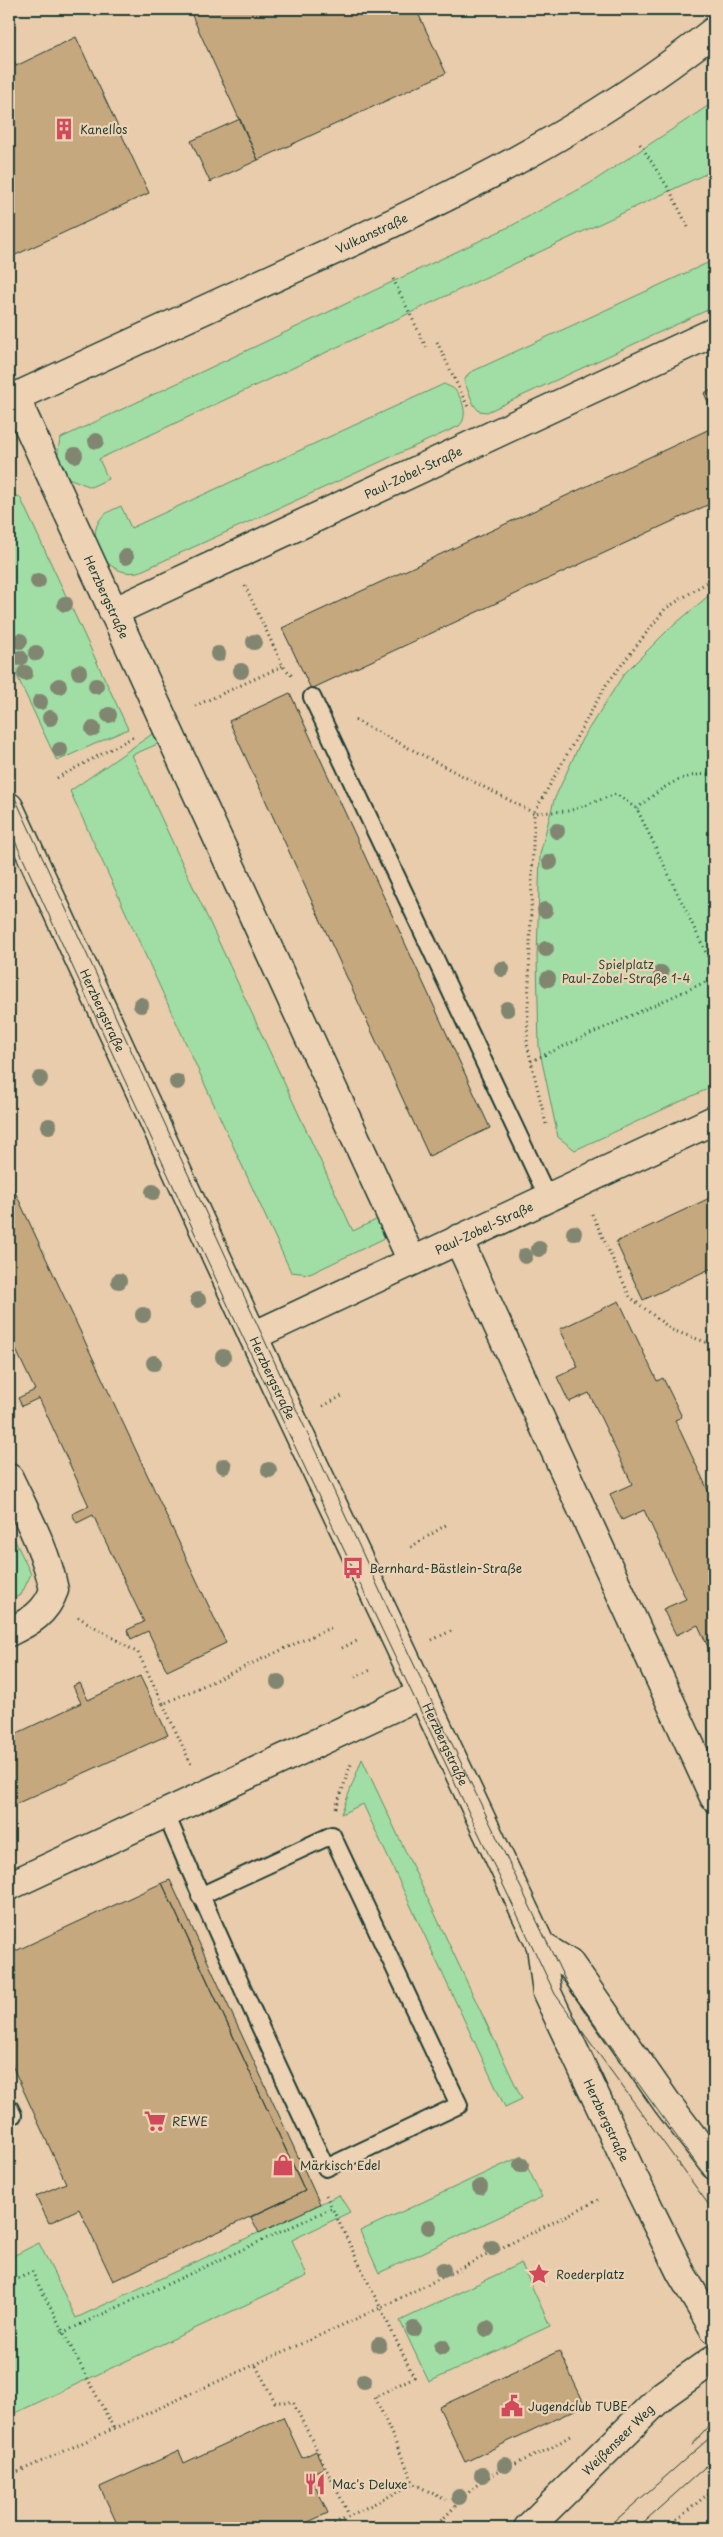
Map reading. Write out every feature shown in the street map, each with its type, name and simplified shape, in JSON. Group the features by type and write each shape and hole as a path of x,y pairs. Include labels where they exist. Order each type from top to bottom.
{"street":[{"name":"Vulkanstraße","path":"12,398 364,237 489,177 624,97 714,31"},
{"name":"Paul-Zobel-Straße","path":"113,612 714,332"},
{"name":"Herzbergstraße","path":"12,398 113,612 412,1261"},
{"name":"Herzbergstraße","path":"9,807 253,1336 541,1946 546,1993 632,2174 690,2288 714,2329"},
{"name":"Paul-Zobel-Straße","path":"253,1336 714,1120"},
{"path":"458,1239 714,1797"},
{"path":"9,1478 51,1574 52,1595 42,1612 30,1622 9,1632"},
{"path":"9,1886 422,1694"},
{"path":"541,1946 570,1964 667,2103 714,2165"},
{"name":"Weißenseer Weg","path":"528,2528 663,2395 714,2359"}],"lane":[{"path":"312,698 548,1198"},
{"path":"166,1812 200,1896 326,2168 459,2105 332,1835 200,1896"}],"path":[{"path":"640,144 670,191 688,227"},
{"path":"393,278 426,347"},
{"path":"437,342 470,411"},
{"path":"230,556 283,666 312,698 534,812 569,811 616,794 637,809 714,969"},
{"path":"548,1131 527,1044 534,812 606,685 665,609 714,578"},
{"path":"637,809 657,790 680,779 703,774 714,775"},
{"path":"531,1061 714,978"},
{"path":"578,1184 630,1297 672,1330 714,1346"},
{"path":"314,1410 342,1396"},
{"path":"411,1547 448,1524"},
{"path":"52,1595 138,1653 205,1794"},
{"path":"163,1704 332,1627"},
{"path":"342,1648 363,1638"},
{"path":"332,1835 336,1808 354,1757"},
{"path":"9,2476 256,2366 380,2308 598,2200"},
{"path":"62,2333 332,2208 414,2377 375,2397 414,2484 446,2500"},
{"path":"9,2283 32,2272 62,2333 114,2429"},
{"path":"256,2366 275,2402 293,2402 349,2515"},
{"path":"434,2528 474,2487 492,2475 551,2448 580,2429"},
{"path":"325,2528 414,2484"},
{"path":"673,2523 714,2488"}],"green space":[{"path":"714,102 714,170 99,459 108,479 91,487 66,477 59,458 58,448 61,438 511,226 589,184"},
{"path":"714,260 714,307 487,412 479,411 474,405 464,381 469,373"},
{"path":"444,384 454,389 464,408 464,418 459,426 141,571 130,573 120,571 111,566 98,550 96,530 99,521 112,510 121,506 131,528"},
{"path":"9,494 20,497 128,729 57,761 9,659"},
{"name":"Spielplatz Paul-Zobel-Straße 1-4","path":"714,591 714,1086 575,1150 558,1137 539,1047 537,957 540,854 554,800 582,739 624,674 667,631"},
{"path":"155,732 160,743 132,755 353,1231 380,1218 389,1236 310,1274 291,1272 70,791"},
{"path":"9,1528 31,1574 21,1595 9,1600"},
{"path":"362,1759 522,2099 505,2107 363,1804 341,1814"},
{"path":"522,2156 542,2197 379,2273 360,2231"},
{"path":"339,2195 350,2212 292,2240 307,2276 9,2416 9,2258 39,2243 76,2318"},
{"path":"521,2263 550,2326 429,2382 400,2321"}],"building":[{"path":"189,9 416,9 446,73 258,160"},
{"name":"Kanellos","path":"76,37 149,193 9,258 9,50 16,66"},
{"path":"240,119 258,160 210,182 191,141"},
{"path":"714,389 714,415 704,393"},
{"path":"714,427 714,502 311,689 282,628"},
{"path":"290,693 490,1128 429,1156 229,721"},
{"path":"9,1179 226,1643 167,1671 148,1631 131,1639 127,1630 144,1622 93,1515 77,1523 72,1514 89,1506 39,1398 22,1406 18,1398 35,1390 9,1335"},
{"path":"714,1196 714,1267 643,1300 616,1242"},
{"path":"619,1301 657,1381 663,1378 682,1417 675,1420 714,1503 714,1660 698,1625 676,1635 663,1609 686,1599 644,1510 622,1520 615,1506 610,1494 632,1484 589,1393 569,1402 557,1377 578,1367 560,1329"},
{"path":"140,1676 168,1735 9,1807 9,1737 81,1703 73,1686 80,1683 88,1700"},
{"path":"170,1880 320,2204 259,2233 251,2217 305,2191 162,1883"},
{"name":"REWE","path":"162,1883 305,2191 113,2281 79,2209 49,2223 36,2196 66,2183 9,2059 9,1954"},
{"name":"Jugendclub TUBE","path":"559,2351 585,2405 465,2462 439,2407"},
{"path":"283,2417 302,2458 316,2451 324,2468 310,2474 328,2513 295,2528 119,2528 100,2487 179,2451 184,2463"}],"tram line":[{"path":"9,785 408,1652 569,1988 714,2188"},
{"path":"9,828 231,1312 555,1994 714,2212"},
{"path":"692,2445 714,2421"},
{"path":"607,2528 714,2434"},
{"path":"637,2528 714,2459"}],"place":[{"name":"Kanellos","path":"64,129"},
{"name":"Bernhard-Bästlein-Straße","path":"353,1568"},
{"name":"REWE","path":"155,2121"},
{"name":"Märkisch Edel","path":"283,2165"},
{"name":"Roederplatz","path":"539,2274"},
{"name":"Jugendclub TUBE","path":"512,2406"},
{"name":"Mac's Deluxe","path":"315,2484"}]}
